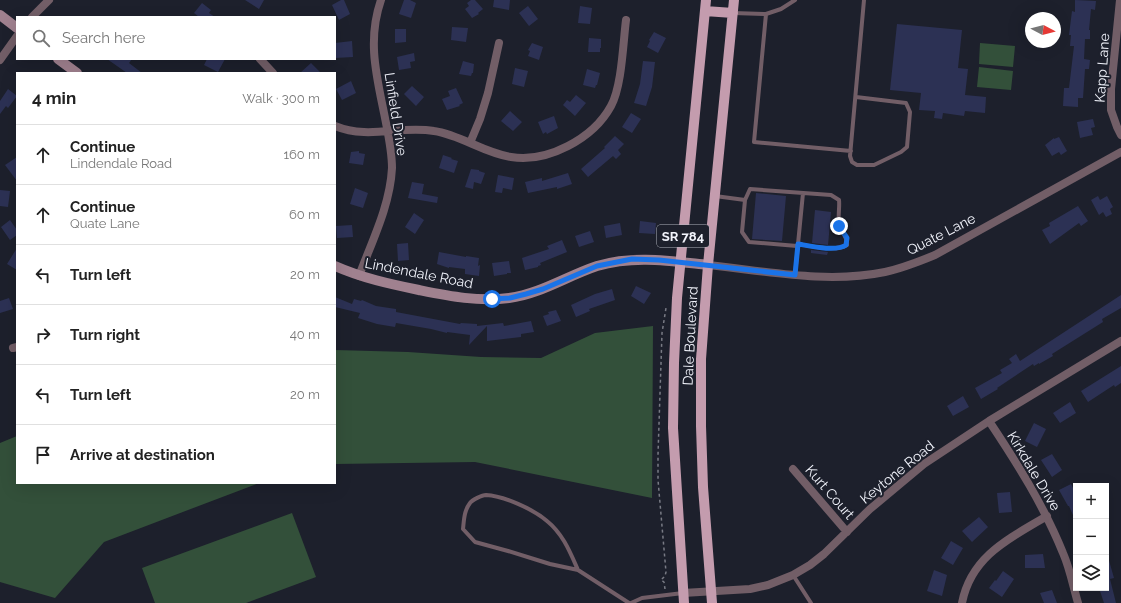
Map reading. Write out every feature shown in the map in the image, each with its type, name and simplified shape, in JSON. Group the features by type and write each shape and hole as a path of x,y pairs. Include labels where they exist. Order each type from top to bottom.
{"main road":[{"name":"Dale Boulevard","path":"684,598 672,411 676,305 706,0"},
{"name":"Dale Boulevard","path":"712,603 703,487 701,426 702,336 734,0"},
{"path":"705,11 733,13"}],"street":[{"path":"33,16 49,0"},
{"name":"Linfield Drive","path":"359,276 386,204 390,186 391,156 388,131 374,60 373,43 374,26 381,0"},
{"name":"Kapp Lane","path":"1120,0 1111,89 1111,103 1116,127 1121,135"},
{"path":"0,15 16,27"},
{"path":"336,126 354,132 365,133 424,129 438,132 498,154 511,157 529,158 553,153 567,147 591,130 602,119 611,106 621,65 626,20"},
{"path":"0,60 16,37"},
{"path":"470,143 480,119 488,93 499,42"},
{"path":"59,60 76,72"},
{"path":"261,60 272,72"},
{"name":"Quate Lane","path":"708,265 795,275 838,277 862,276 908,266 935,255 1121,152"},
{"name":"Lindendale Road","path":"336,266 359,276 381,282 452,297 492,299 510,298 526,294 543,289 597,266 632,259 650,259 708,265"},
{"name":"Keytone Road","path":"684,598 711,591 750,589 768,585 793,575 810,565 824,554 882,499 924,464 989,421 1121,341"},
{"name":"Kirkdale Drive","path":"989,421 1010,453 1047,516 1064,554 1078,603"},
{"name":"Kurt Court","path":"793,469 847,532"},
{"path":"962,603 968,582 982,561 1005,541 1047,516"}],"lane":[{"path":"733,13 766,14 781,9 794,0"},
{"path":"856,96 906,103 910,112 907,147 901,152 874,165 857,165 852,162 850,156 864,0"},
{"path":"766,14 754,142 851,151"},
{"path":"750,189 803,192 831,194 839,200 839,226 847,238 846,245 843,247 834,248 749,242 742,232 745,200 750,189"},
{"path":"795,275 803,192"},
{"path":"715,196 745,200"},
{"path":"578,570 567,543 548,522 524,507 500,498 484,495 470,502 464,515 463,529 475,542 508,550 550,564 578,570 630,603 642,598 684,598"},
{"path":"793,575 811,603"}],"path":[{"path":"664,582 662,580 666,572 658,480 658,455 662,333 667,304"}],"green space":[{"path":"980,43 1015,46 1013,67 979,64"},
{"path":"979,67 1013,71 1011,90 977,87"},
{"path":"653,326 652,498 475,462 336,464 336,350 408,352 481,357 541,358 595,333"},
{"path":"16,436 16,484 256,484 104,542 55,598 0,582 0,443"},
{"path":"292,513 316,577 246,603 155,603 142,568"}],"building":[{"path":"245,0 264,0 259,9"},
{"path":"344,0 350,14 339,20 332,5"},
{"path":"404,0 410,0 416,3 411,18 399,14"},
{"path":"471,0 475,0 483,9 478,13 479,14 472,18 465,9 469,6 467,3"},
{"path":"494,0 510,0 509,10 493,7"},
{"path":"1075,0 1096,1 1095,10 1091,9 1089,30 1090,39 1085,39 1084,59 1090,60 1089,69 1085,69 1083,98 1078,98 1078,107 1063,106 1064,88 1069,88 1074,46 1070,46 1071,35 1069,35 1072,11 1075,12"},
{"path":"202,3 211,10 209,13 214,16 198,16 194,13"},
{"path":"528,6 538,19 529,26 519,13"},
{"path":"580,6 592,8 590,24 578,23"},
{"path":"897,24 962,30 958,68 968,69 965,95 986,97 985,113 965,111 964,116 943,113 942,119 934,118 935,111 919,110 921,93 890,90"},
{"path":"452,27 468,28 466,42 451,40"},
{"path":"395,29 406,29 406,42 395,43"},
{"path":"654,32 666,38 658,53 647,47"},
{"path":"589,38 601,39 600,52 588,52"},
{"path":"352,41 353,57 336,58 336,43"},
{"path":"532,43 543,47 539,60 528,56 530,51 528,50"},
{"path":"414,53 415,61 410,62 411,68 399,70 397,57"},
{"path":"108,60 131,60 129,63 141,72 126,72"},
{"path":"206,60 224,60 218,72 204,65"},
{"path":"463,61 474,64 473,73 471,76 459,74"},
{"path":"643,61 655,62 652,87 646,106 634,103 640,84"},
{"path":"311,63 320,72 301,72"},
{"path":"515,68 528,71 524,87 512,84"},
{"path":"587,69 600,73 595,88 583,85"},
{"path":"351,81 356,93 342,100 336,89"},
{"path":"412,86 424,97 416,106 404,94"},
{"path":"456,88 463,103 459,105 460,106 447,110 442,99 450,96 448,91"},
{"path":"8,89 16,95 8,108 6,106 0,114 0,101"},
{"path":"576,95 586,103 575,116 563,105 567,100 570,102"},
{"path":"510,111 522,122 513,131 501,121"},
{"path":"631,113 641,119 632,133 622,127"},
{"path":"554,116 558,128 547,134 546,132 543,134 538,122"},
{"path":"1093,119 1095,127 1091,128 1093,135 1080,138 1077,122"},
{"path":"615,136 624,144 618,150 621,154 616,159 613,156 588,177 581,169 605,148 604,147"},
{"path":"1059,137 1067,151 1061,155 1059,152 1052,156 1045,145 1054,138"},
{"path":"359,151 359,153 365,154 363,165 349,163 351,152"},
{"path":"443,155 458,161 454,173 439,168"},
{"path":"16,158 16,180 5,165"},
{"path":"471,169 479,170 485,173 481,184 474,182 473,189 465,187"},
{"path":"568,173 572,184 557,189 557,187 528,193 525,182 542,178 542,181"},
{"path":"498,175 514,178 512,190 503,188 502,193 495,192"},
{"path":"412,182 424,184 422,194 438,197 437,203 408,198"},
{"path":"355,188 368,193 363,208 350,204"},
{"path":"0,190 10,191 8,207 0,206"},
{"path":"756,193 786,196 782,241 752,239"},
{"path":"1098,196 1100,200 1107,196 1113,207 1110,209 1112,214 1106,217 1103,212 1099,215 1091,200"},
{"path":"1078,206 1088,221 1081,226 1079,223 1050,244 1042,230 1050,226 1049,223"},
{"path":"815,210 831,212 828,245 812,243"},
{"path":"414,213 424,220 415,234 405,227"},
{"path":"10,220 16,229 16,236 10,240 1,227"},
{"path":"640,221 656,223 655,234 639,233"},
{"path":"620,223 622,235 606,238 604,226"},
{"path":"352,225 353,237 337,238 336,226"},
{"path":"590,231 594,242 579,247 575,236"},
{"path":"562,240 567,252 540,263 541,265 538,267 525,270 522,258 549,249 547,246"},
{"path":"408,243 409,260 398,261 397,244"},
{"path":"16,250 16,269 7,264"},
{"path":"811,250 828,252 827,255 811,253"},
{"path":"439,252 479,258 479,276 465,274 465,269 449,268 437,264"},
{"path":"509,261 511,273 494,276 492,263"},
{"path":"636,286 651,293 644,304 631,296"},
{"path":"612,289 615,300 589,309 590,311 576,317 571,305 595,294"},
{"path":"1121,295 1121,308 1102,319 1103,322 1052,354 1053,356 1034,366 1033,364 981,399 975,388 1002,373 1000,370 1012,363 1009,359 1016,354 1020,361"},
{"path":"336,297 352,304 354,299 362,300 376,306 396,309 396,312 460,324 477,324 477,326 503,323 504,326 531,321 534,332 521,334 521,337 487,341 487,326 469,345 470,335 447,333 396,323 395,327 377,324 358,318 360,313 336,307"},
{"path":"9,298 13,309 0,313 0,301"},
{"path":"556,310 561,321 547,326 543,316 549,314 548,312"},
{"path":"1121,366 1121,383 1115,387 1114,385 1088,402 1081,391"},
{"path":"963,396 969,407 953,416 947,406"},
{"path":"1070,402 1076,413 1060,423 1053,413"},
{"path":"1034,423 1046,429 1037,447 1025,441"},
{"path":"1052,454 1062,470 1052,477 1041,460"},
{"path":"1071,484 1073,488 1073,515 1069,506 1059,490"},
{"path":"1010,492 1012,512 999,513 997,493"},
{"path":"979,517 988,527 972,542 962,531"},
{"path":"951,541 963,548 953,565 941,558"},
{"path":"1043,554 1045,568 1025,568 1025,555"},
{"path":"1109,560 1114,578 1110,579 1116,603 1104,603 1100,591 1109,591"},
{"path":"934,570 947,575 942,596 927,591"},
{"path":"1003,571 1014,579 1002,597 989,588"},
{"path":"1052,590 1057,603 1044,603 1040,593"}],"route":[{"path":"492,299 510,298 526,294 543,289 597,266 632,259 650,259 795,275 798,244 828,248 843,247 846,245 847,238 839,226"}]}
